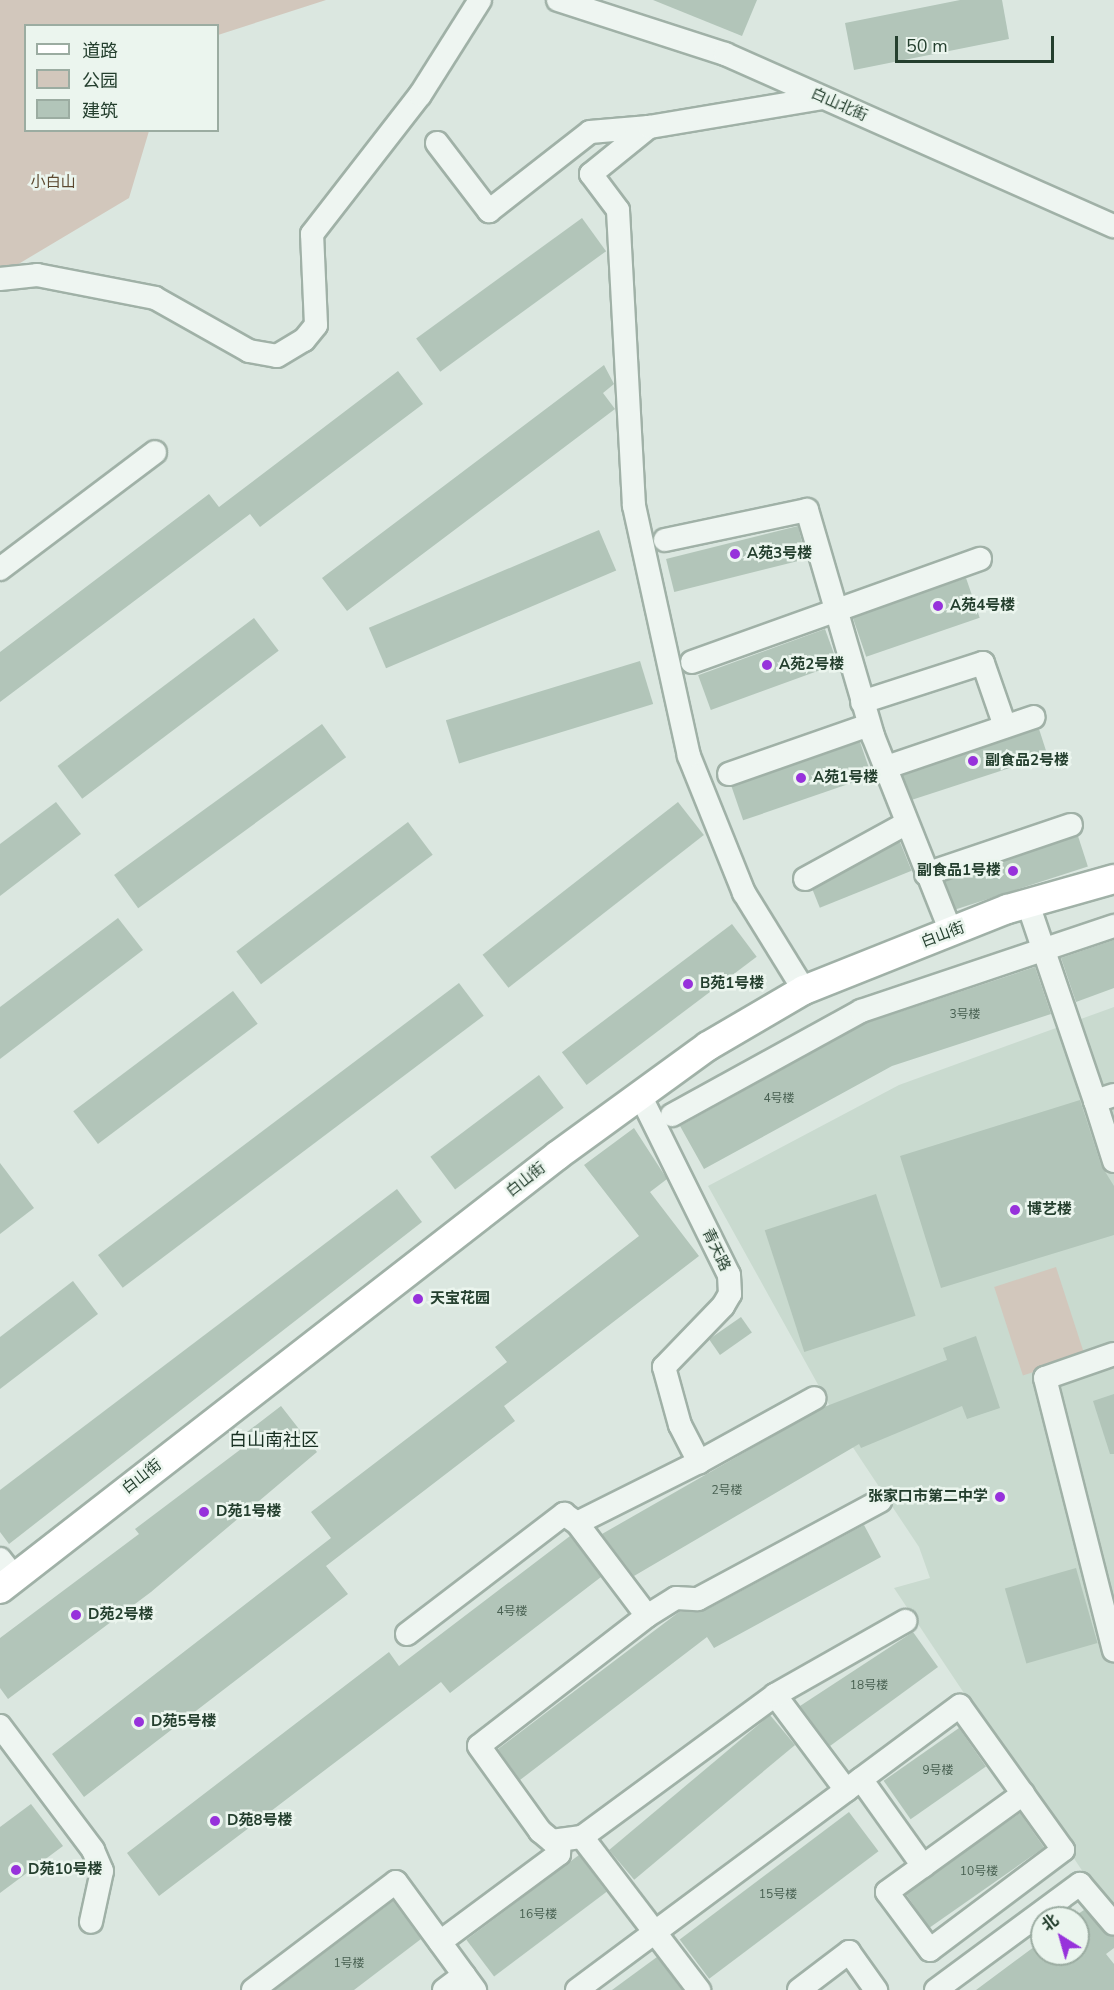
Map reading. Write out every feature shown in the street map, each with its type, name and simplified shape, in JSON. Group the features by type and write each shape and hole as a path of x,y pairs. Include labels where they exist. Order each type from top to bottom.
{"main road":[{"name":"白山街","path":"5,1575 708,1046 804,990 1028,904 1114,879"}],"street":[{"path":"0,279 37,275 155,298 249,351 278,356 304,340 316,325 312,234 420,95 480,0"},
{"name":"白山北街","path":"558,0 725,54 1114,226"},
{"path":"437,143 489,211 590,132 649,127 823,98"},
{"path":"649,127 591,174 618,210 634,506 689,756 713,827 744,893 804,990"},
{"path":"0,569 154,453"},
{"path":"664,540 807,510 869,725 905,824 951,932"},
{"path":"692,662 980,559"},
{"path":"862,702 983,663 1005,726"},
{"path":"884,768 1034,717"},
{"path":"729,774 869,725"},
{"path":"805,879 905,824"},
{"path":"927,874 1071,825"},
{"path":"1028,904 1043,949 1104,1098 1114,1161"},
{"path":"672,1115 861,1011 1114,926"},
{"name":"青天路","path":"640,1095 729,1275 730,1294 723,1306 664,1367 680,1425 699,1462"},
{"path":"1114,1354 1045,1378 1114,1650"},
{"path":"577,1523 699,1462 815,1398"},
{"path":"699,1990 655,1932 571,1839 540,1832 479,1746 647,1616 676,1598 698,1599 880,1501"},
{"path":"407,1635 564,1514 577,1523 647,1616"},
{"path":"440,1942 559,1854 571,1839 775,1695 905,1621"},
{"path":"775,1695 923,1866"},
{"path":"577,1990 960,1706 1023,1794 1063,1850 930,1950 887,1892 1023,1794"},
{"path":"0,1726 93,1850 102,1871 91,1922"},
{"path":"254,1990 396,1882 470,1982 444,1990"},
{"path":"936,1990 1080,1884 1114,1924"},
{"path":"799,1990 849,1952 876,1990"}],"shaded area":[{"name":"张家口市第二中学","path":"1114,1007 1114,1908 1095,1890 894,1588 930,1578 919,1547 852,1446 708,1186 899,1085"}],"green space":[{"name":"小白山","path":"0,0 326,0 219,35 219,24 24,24 24,132 149,132 129,198 0,275"},
{"path":"1056,1267 1085,1355 1023,1376 994,1287"}],"building":[{"path":"653,0 757,0 742,36"},
{"path":"960,0 1002,0 1009,39 854,70 845,23"},
{"path":"582,218 606,251 440,372 416,338"},
{"path":"604,365 614,384 603,393 615,409 347,611 322,578"},
{"path":"398,371 423,404 260,527 250,514 0,702 0,652 209,494 219,507"},
{"name":"A苑3号楼","path":"798,526 806,559 674,592 666,559"},
{"path":"599,530 616,571 386,668 369,628"},
{"name":"A苑4号楼","path":"966,578 980,618 866,657 853,617"},
{"path":"254,618 279,651 82,799 58,766"},
{"name":"A苑2号楼","path":"825,629 838,664 711,710 698,675"},
{"path":"640,661 653,704 459,763 446,720"},
{"path":"322,724 346,757 138,908 114,875"},
{"name":"副食品2号楼","path":"1039,729 1048,756 911,800 902,773"},
{"name":"A苑1号楼","path":"860,742 872,776 743,820 731,786"},
{"path":"56,802 81,834 0,896 0,844"},
{"path":"678,802 704,835 508,988 483,955"},
{"path":"408,822 433,855 261,984 236,951"},
{"name":"副食品1号楼","path":"1078,836 1088,866 954,910 944,880"},
{"path":"900,842 912,871 820,908 808,879"},
{"path":"118,918 143,950 0,1059 0,1007"},
{"name":"B苑1号楼","path":"732,924 757,957 587,1085 562,1052"},
{"path":"1114,940 1114,988 1076,1002 1061,958"},
{"path":"1035,967 1051,1014 892,1066 704,1169 680,1126 866,1023"},
{"path":"459,983 484,1016 123,1288 98,1255"},
{"path":"233,991 258,1024 98,1144 73,1111"},
{"path":"539,1075 564,1108 455,1190 430,1157"},
{"name":"博艺楼","path":"1080,1100 1101,1165 1114,1186 1114,1235 941,1288 900,1156"},
{"path":"634,1128 667,1179 650,1192 699,1256 504,1406 515,1421 326,1566 348,1594 84,1797 52,1754 331,1538 311,1512 507,1362 495,1347 639,1236 584,1165"},
{"path":"0,1163 34,1208 0,1234"},
{"path":"397,1189 422,1222 9,1544 0,1532 0,1490"},
{"path":"876,1194 916,1316 804,1352 765,1230"},
{"path":"73,1281 98,1314 0,1389 0,1337"},
{"path":"741,1317 752,1333 720,1355 709,1339"},
{"path":"976,1336 1000,1408 967,1419 962,1406 861,1448 859,1444 634,1576 602,1534 824,1407 947,1360 943,1348"},
{"path":"1114,1394 1114,1454 1110,1454 1093,1401"},
{"path":"281,1406 317,1452 151,1592 8,1699 0,1688 0,1638 139,1534 135,1529 253,1440 247,1432"},
{"path":"864,1525 881,1557 714,1648 707,1637 520,1780 498,1749 679,1612 704,1611"},
{"path":"570,1536 601,1577 450,1693 441,1682 159,1896 127,1853 389,1652 399,1666"},
{"path":"1076,1568 1097,1643 1026,1663 1005,1588"},
{"path":"913,1632 938,1667 830,1746 800,1706"},
{"path":"770,1715 795,1745 634,1880 609,1850"},
{"path":"959,1728 986,1767 911,1819 884,1781"},
{"name":"D苑10号楼","path":"31,1804 63,1846 0,1893 0,1827"},
{"path":"849,1812 878,1851 709,1979 680,1940"},
{"path":"1020,1813 1044,1847 929,1928 905,1893"},
{"path":"579,1855 607,1892 494,1977 466,1940"},
{"path":"393,1901 421,1939 354,1990 275,1990"},
{"path":"1090,1915 1114,1937 1114,1948 1106,1954 1114,1964 1114,1990 976,1990 1030,1950 1030,1966 1090,1966"},
{"path":"657,1957 682,1990 612,1990"}],"place":[{"name":"A苑3号楼","path":"735,554"},
{"name":"A苑4号楼","path":"938,606"},
{"name":"A苑2号楼","path":"767,665"},
{"name":"副食品2号楼","path":"973,761"},
{"name":"A苑1号楼","path":"801,778"},
{"name":"副食品1号楼","path":"1013,871"},
{"name":"B苑1号楼","path":"688,984"},
{"name":"博艺楼","path":"1015,1210"},
{"name":"天宝花园","path":"418,1299"},
{"name":"张家口市第二中学","path":"1000,1497"},
{"name":"D苑1号楼","path":"204,1512"},
{"name":"D苑2号楼","path":"76,1615"},
{"name":"D苑5号楼","path":"139,1722"},
{"name":"D苑8号楼","path":"215,1821"},
{"name":"D苑10号楼","path":"16,1870"}],"district":[{"name":"白山南社区","path":"274,1440"}]}
